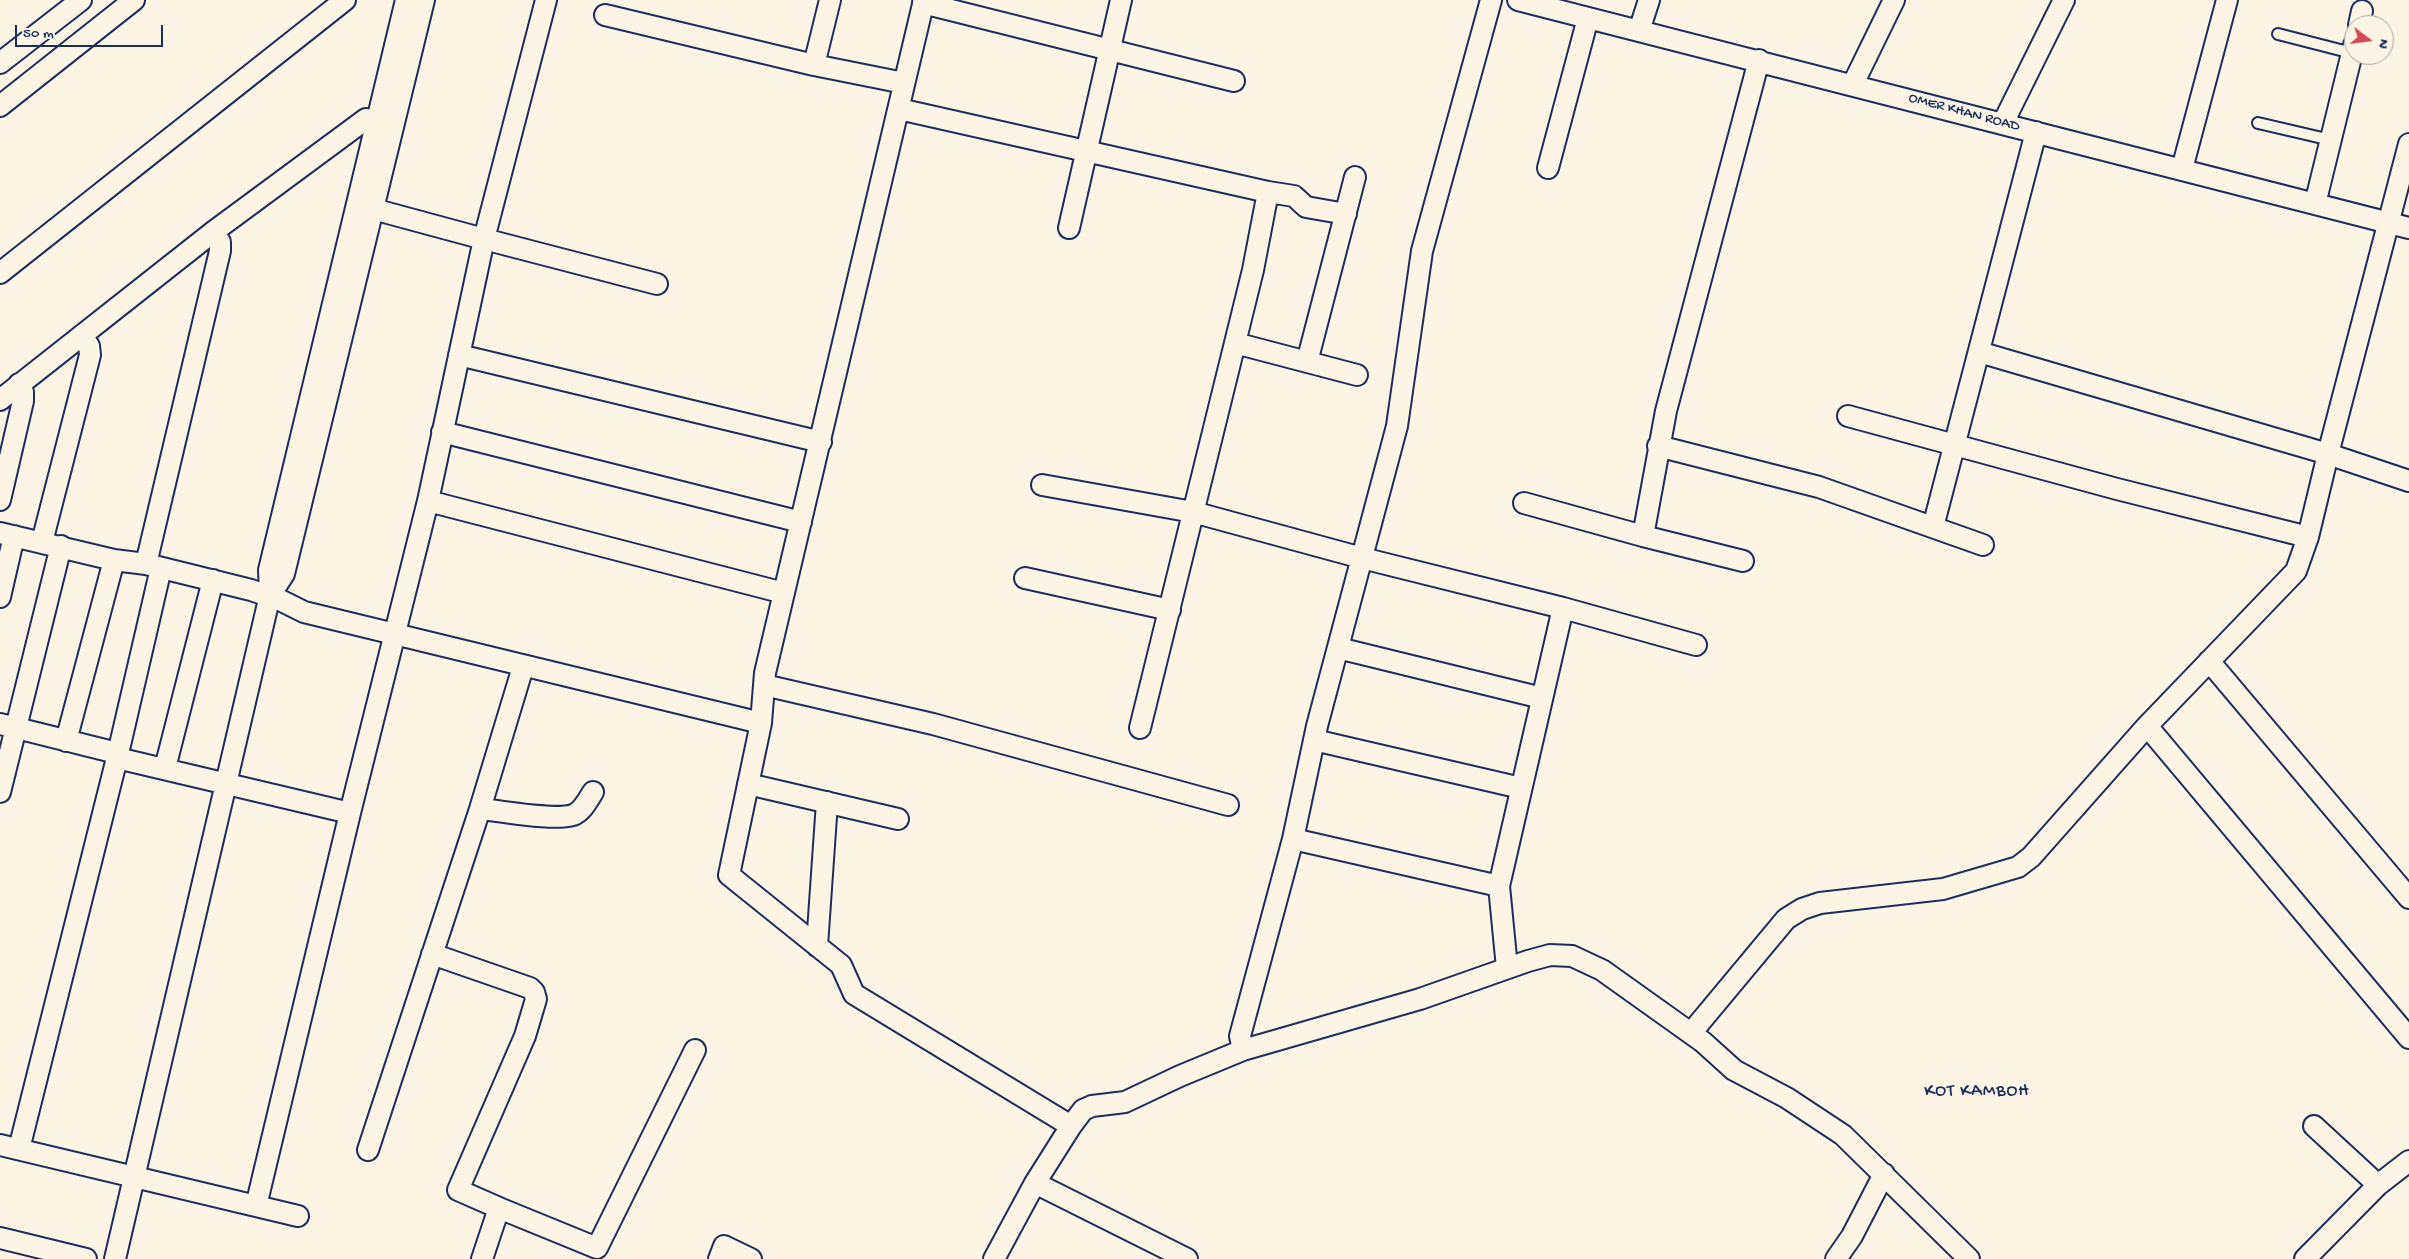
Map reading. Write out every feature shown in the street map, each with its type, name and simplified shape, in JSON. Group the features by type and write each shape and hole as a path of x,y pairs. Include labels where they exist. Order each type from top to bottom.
{"street":[{"path":"0,63 81,0"},
{"path":"0,106 134,0"},
{"path":"0,273 345,0"},
{"path":"115,1259 270,595 269,570 406,0"},
{"path":"270,595 284,574 424,0"},
{"path":"256,1206 393,633 428,501 484,239 546,0"},
{"path":"814,65 830,0"},
{"path":"1069,228 1121,0"},
{"path":"1243,1050 1240,1036 1293,839 1314,740 1396,426 1422,252 1491,0"},
{"name":"OMER KHAN ROAD","path":"1518,0 1853,84 2409,228"},
{"path":"1639,31 1649,0"},
{"path":"1853,84 1894,0"},
{"path":"2003,123 2064,0"},
{"path":"2182,169 2227,0"},
{"path":"1070,1126 854,994 841,965 729,876 761,723 764,685 784,593 923,2 1234,80"},
{"path":"605,15 814,65 904,83"},
{"path":"1548,168 1588,18"},
{"path":"1643,536 1658,446 1759,60"},
{"path":"2315,204 2349,65"},
{"path":"898,109 1268,192 1294,196 1306,207 1346,214"},
{"path":"0,400 213,232 366,119 376,121"},
{"path":"1934,527 2036,132"},
{"path":"1691,1033 1786,919 1802,909 1820,903 1943,889 2018,867 2032,857 2146,726 2296,570 2308,537 2409,144"},
{"path":"1307,362 1355,177"},
{"path":"1140,728 1253,270 1268,192"},
{"path":"373,209 657,284"},
{"path":"213,232 220,242 220,251 153,566 117,755 9,1147 298,1216"},
{"path":"0,792 8,726 52,544 90,355 89,346 82,336"},
{"path":"1235,343 1357,375"},
{"path":"1979,352 2328,454 2409,481"},
{"path":"459,355 821,442"},
{"path":"0,500 23,401 23,392 19,384"},
{"path":"1848,416 2308,537"},
{"path":"442,432 801,522"},
{"path":"1658,446 1819,487 1983,545"},
{"path":"1042,485 1193,512 1362,558 1563,608 1696,645"},
{"path":"428,501 784,593"},
{"path":"1524,503 1743,561"},
{"path":"0,597 7,535 114,560 153,566 213,580 270,595 304,612 523,667 761,723"},
{"path":"66,741 114,560"},
{"path":"1026,578 1170,610"},
{"path":"165,768 213,580"},
{"path":"1507,968 1499,886 1563,608"},
{"path":"1338,648 1542,698"},
{"path":"2209,661 2409,898"},
{"path":"368,1150 480,808 523,667"},
{"path":"764,685 933,724 1228,805"},
{"path":"8,726 165,768 350,813"},
{"path":"2146,726 2409,1038"},
{"path":"1314,740 1521,788"},
{"path":"748,784 898,819"},
{"path":"480,808 556,817 574,815 586,805 593,792"},
{"path":"817,946 827,802"},
{"path":"1293,839 1499,886"},
{"path":"432,954 530,988 534,992 536,999 525,1036 458,1190 597,1248 695,1050"},
{"path":"994,1259 1070,1126 1083,1110 1092,1106 1124,1102 1243,1050 1420,999 1550,955 1572,956 1602,970 1691,1033 1734,1070 1787,1098 1844,1135 1969,1259"},
{"path":"2314,1126 2378,1185"},
{"path":"2305,1259 2378,1185 2409,1161"},
{"path":"1836,1259 1852,1236 1884,1174"},
{"path":"1036,1183 1187,1259"},
{"path":"482,1259 499,1208"},
{"path":"0,1238 86,1259"},
{"path":"720,1259 724,1246 751,1259"}],"lane":[{"path":"2278,34 2344,47"},
{"path":"2258,123 2331,140"}],"district":[{"name":"KOT KAMBOH","path":"1977,1092"}]}
